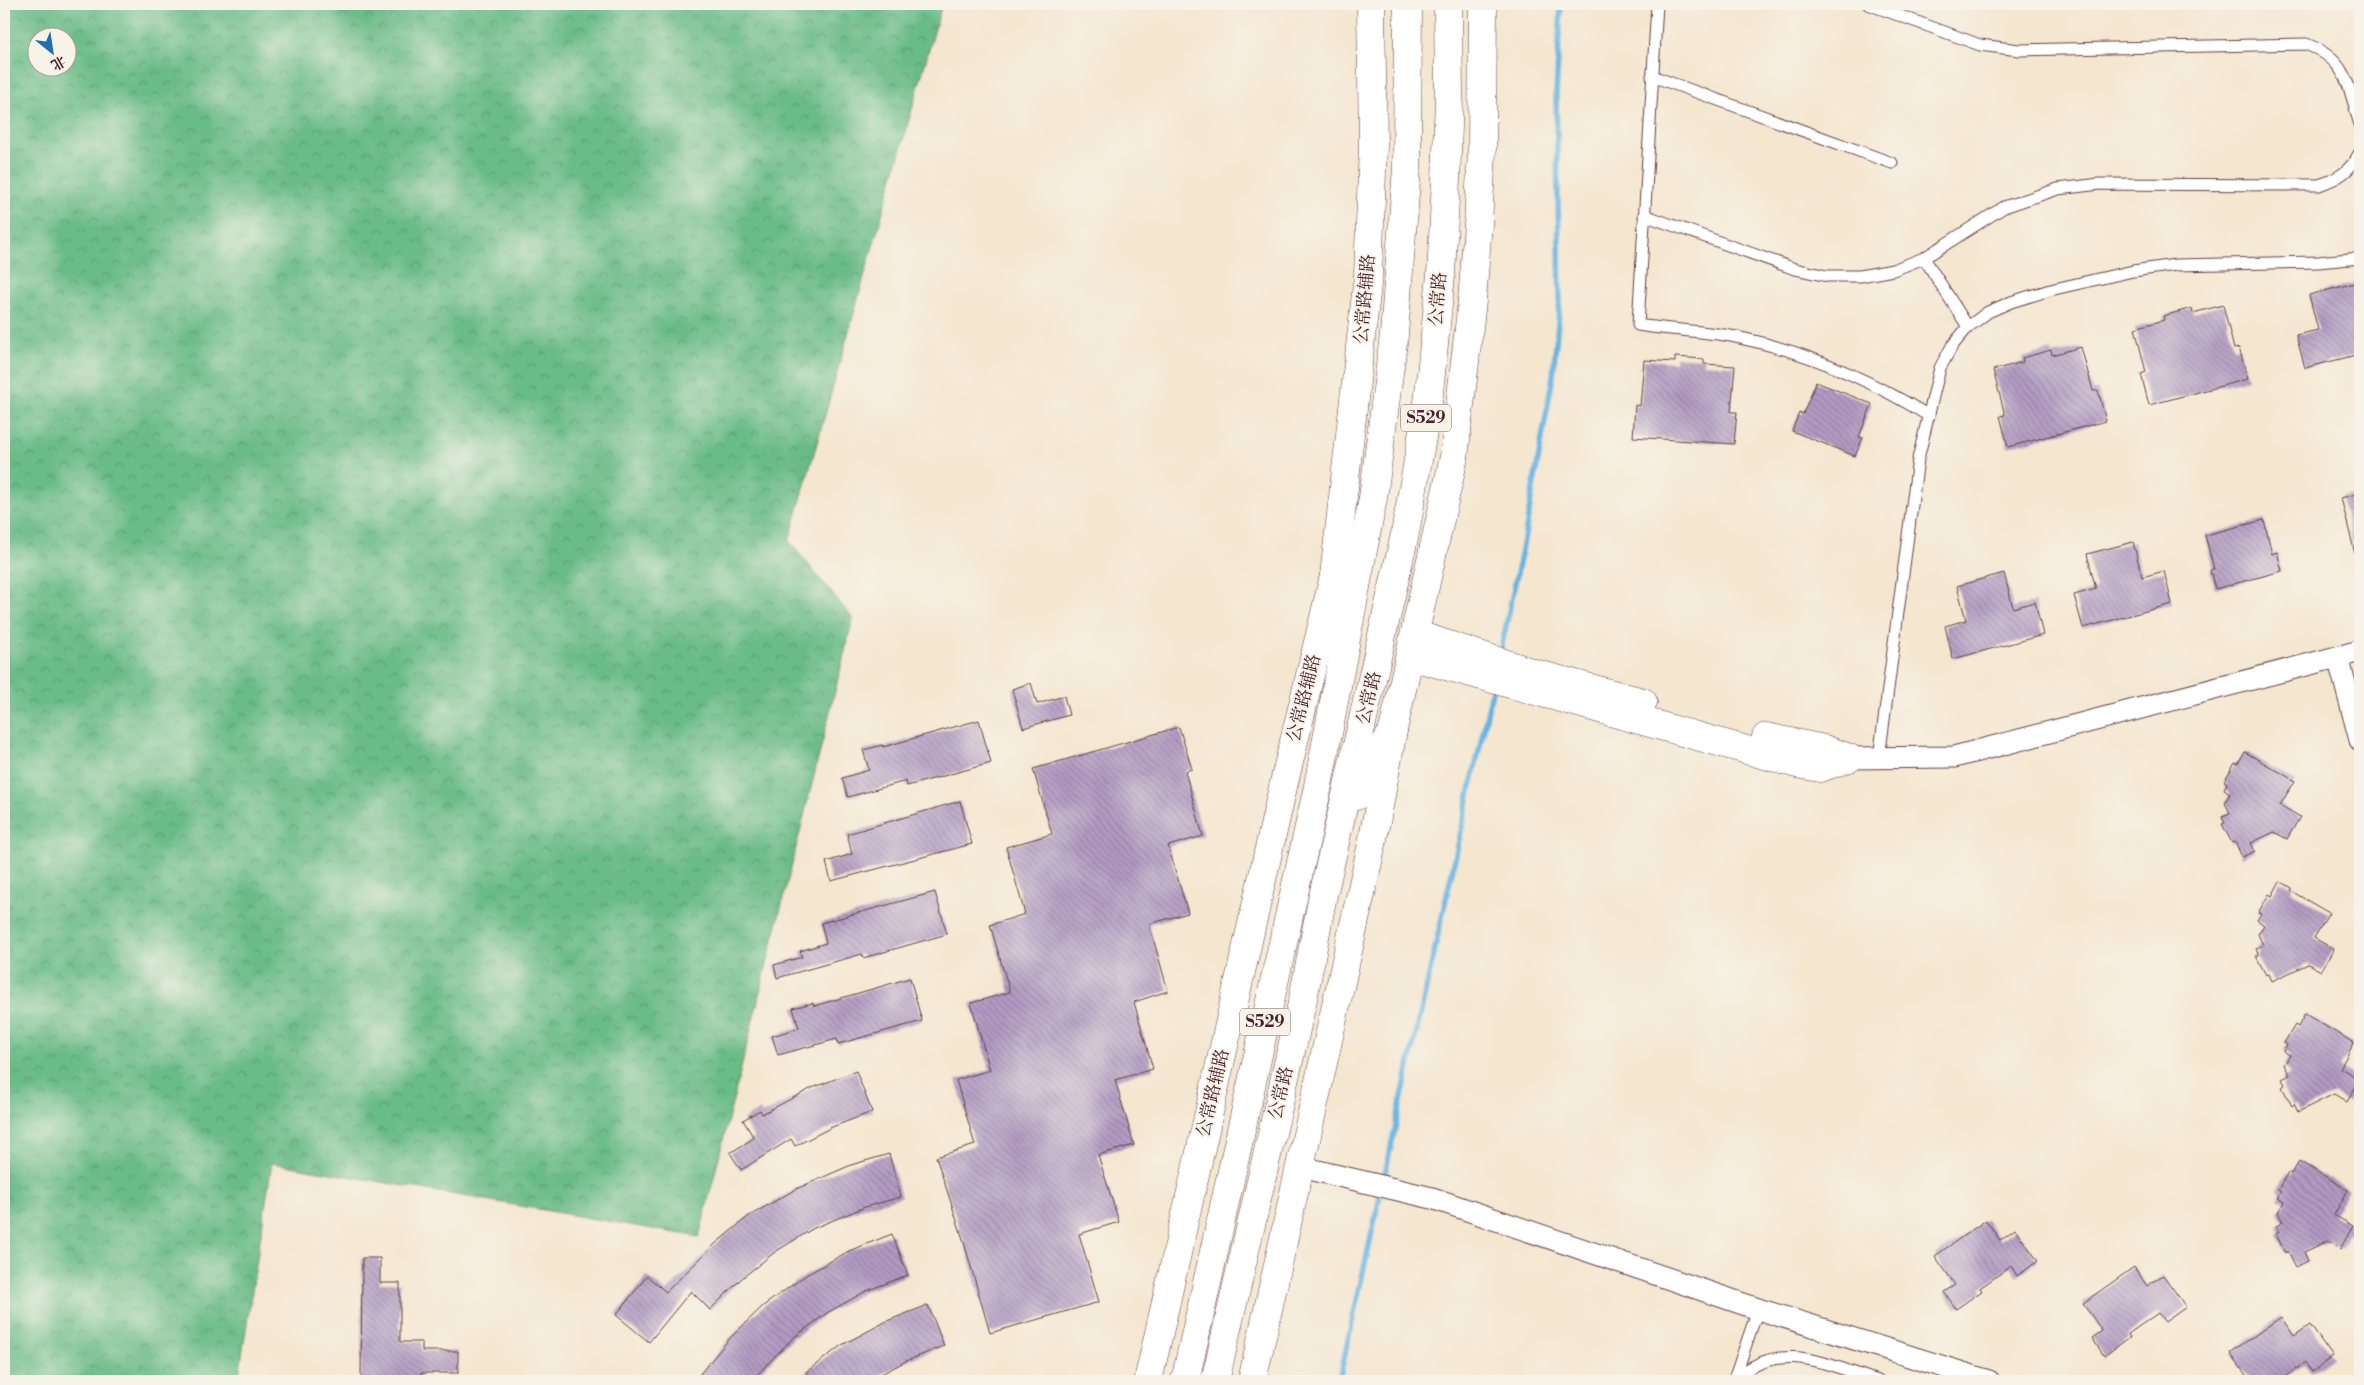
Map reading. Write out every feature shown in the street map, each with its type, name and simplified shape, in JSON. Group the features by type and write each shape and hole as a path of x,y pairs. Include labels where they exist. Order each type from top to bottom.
{"main road":[{"name":"公常路辅路","path":"1148,1381 1283,787 1334,576 1368,276 1373,146 1371,4"},
{"name":"公常路","path":"1185,1381 1317,791 1373,498 1394,335 1407,168 1408,4"},
{"name":"公常路","path":"1215,1381 1303,1000 1405,534 1428,403 1441,275 1446,180 1449,98 1448,4"},
{"path":"1252,1381 1370,854 1393,730 1454,457 1472,301 1482,150 1483,4"},
{"path":"1334,576 1341,661"},
{"path":"1412,645 1797,764 1820,768 1849,758"},
{"path":"1340,824 1393,730"}],"street":[{"path":"1849,758 1954,758 2360,651"},
{"path":"2338,657 2360,740"},
{"path":"1301,1167 1418,1194 1758,1309 1989,1381"}],"lane":[{"path":"1657,4 1638,325 1736,337 1804,355 1868,382 1929,416"},
{"path":"1868,4 1962,39 2000,48 2038,50 2306,44 2322,50 2336,61 2345,76 2360,125"},
{"path":"1652,76 1892,163"},
{"path":"1644,216 1795,270 1827,276 1860,276 1893,270 1924,258 2004,207 2058,189 2100,184 2301,183 2319,185 2337,179 2352,167 2360,152"},
{"path":"1924,258 1968,327"},
{"path":"1879,758 1918,459 1940,368 1952,346 1968,327 1988,312 2011,302 2058,288 2133,272 2176,265 2318,262 2360,258"},
{"path":"1734,1380 1758,1309"},
{"path":"1734,1380 1756,1364 1781,1356 1808,1358 1873,1380"}],"green space":[{"path":"4,4 942,4 789,541 853,619 699,1237 272,1163 238,1381 4,1381"}],"building":[{"path":"2355,283 2360,302 2360,354 2305,368 2296,335 2318,330 2309,295"},
{"path":"2223,305 2234,349 2239,348 2248,379 2149,405 2141,374 2146,372 2135,328 2164,320 2163,316 2192,308 2193,313"},
{"path":"2081,347 2093,391 2098,390 2106,421 2008,447 2000,416 2005,415 1993,370 2023,362 2022,358 2051,350 2052,355"},
{"path":"1675,357 1704,359 1704,364 1735,366 1731,412 1737,412 1734,444 1633,437 1635,405 1640,406 1644,360 1675,362"},
{"path":"1816,382 1872,404 1859,437 1863,438 1855,456 1792,431 1799,413 1803,414"},
{"path":"2360,493 2360,553 2355,554 2341,498"},
{"path":"2264,520 2272,554 2277,552 2282,571 2215,589 2210,570 2214,569 2205,535"},
{"path":"2133,542 2142,577 2164,571 2172,604 2083,628 2074,595 2096,589 2087,554"},
{"path":"2004,573 2013,608 2035,602 2043,635 1953,659 1945,626 1966,620 1957,586"},
{"path":"1031,683 1037,704 1064,696 1069,715 1023,728 1012,689"},
{"path":"979,720 991,763 907,786 906,781 848,797 842,778 869,770 863,750 883,745 883,747"},
{"path":"1179,727 1192,769 1185,771 1203,836 1168,846 1188,913 1149,924 1168,991 1134,1002 1153,1069 1115,1080 1134,1145 1098,1155 1119,1222 1079,1234 1099,1302 990,1333 963,1239 936,1157 975,1145 956,1080 990,1070 971,1003 1010,992 990,925 1025,914 1006,847 1052,834 1033,769"},
{"path":"2245,752 2295,781 2280,805 2300,817 2287,839 2274,832 2251,843 2255,851 2242,857 2235,842 2232,843 2222,824 2225,823 2222,816 2230,813 2225,803 2230,793 2224,789 2227,783 2224,781 2235,763 2238,764"},
{"path":"960,801 972,844 831,881 826,862 852,854 847,834"},
{"path":"2280,881 2292,888 2291,891 2329,913 2314,938 2334,949 2321,971 2308,964 2272,981 2269,974 2266,975 2256,956 2259,955 2256,948 2263,945 2258,934 2264,925 2257,920 2261,914 2258,913 2269,894 2272,896"},
{"path":"935,892 947,934 863,958 862,954 777,978 774,965 802,957 800,951 826,943 821,923"},
{"path":"910,978 922,1021 838,1044 837,1039 778,1055 772,1036 799,1028 793,1008 813,1003 814,1006"},
{"path":"2305,1014 2354,1043 2340,1068 2360,1079 2347,1102 2334,1094 2298,1112 2294,1104 2292,1106 2282,1087 2285,1085 2282,1079 2290,1075 2284,1065 2290,1055 2283,1051 2287,1045 2284,1043 2295,1025 2298,1027"},
{"path":"856,1071 872,1112 832,1127 795,1146 791,1139 741,1170 730,1153 754,1138 743,1120 760,1110 762,1114 812,1088"},
{"path":"889,1154 901,1197 865,1207 814,1228 775,1252 742,1278 710,1310 691,1291 649,1342 616,1315 647,1276 666,1292 715,1244 749,1216 796,1189 851,1165"},
{"path":"2299,1161 2348,1190 2334,1215 2353,1226 2340,1249 2328,1241 2304,1252 2308,1261 2296,1267 2288,1251 2285,1253 2276,1234 2279,1232 2276,1226 2283,1222 2278,1212 2284,1202 2277,1198 2281,1192 2278,1190 2288,1172 2291,1174"},
{"path":"1986,1220 2000,1240 2015,1229 2038,1261 2017,1276 2011,1266 1980,1288 1982,1291 1956,1309 1944,1292 1955,1285 1935,1256"},
{"path":"892,1234 908,1275 866,1291 827,1313 793,1338 751,1381 707,1381 699,1375 730,1338 763,1306 806,1275 849,1251"},
{"path":"362,1258 380,1258 380,1283 400,1283 400,1342 422,1342 422,1351 458,1351 458,1373 421,1373 421,1381 361,1381"},
{"path":"2134,1267 2147,1286 2163,1275 2186,1307 2165,1322 2158,1313 2128,1334 2130,1337 2104,1356 2092,1338 2102,1331 2083,1303"},
{"path":"928,1305 944,1346 906,1361 868,1381 813,1381 806,1372 842,1345 887,1321"},
{"path":"2281,1317 2294,1336 2310,1325 2333,1357 2312,1372 2305,1363 2279,1381 2250,1381 2230,1353"}],"waterway":[{"path":"1500,654 1524,540 1553,376 1560,300 1556,95 1561,4"},
{"path":"1339,1381 1493,687"}]}
